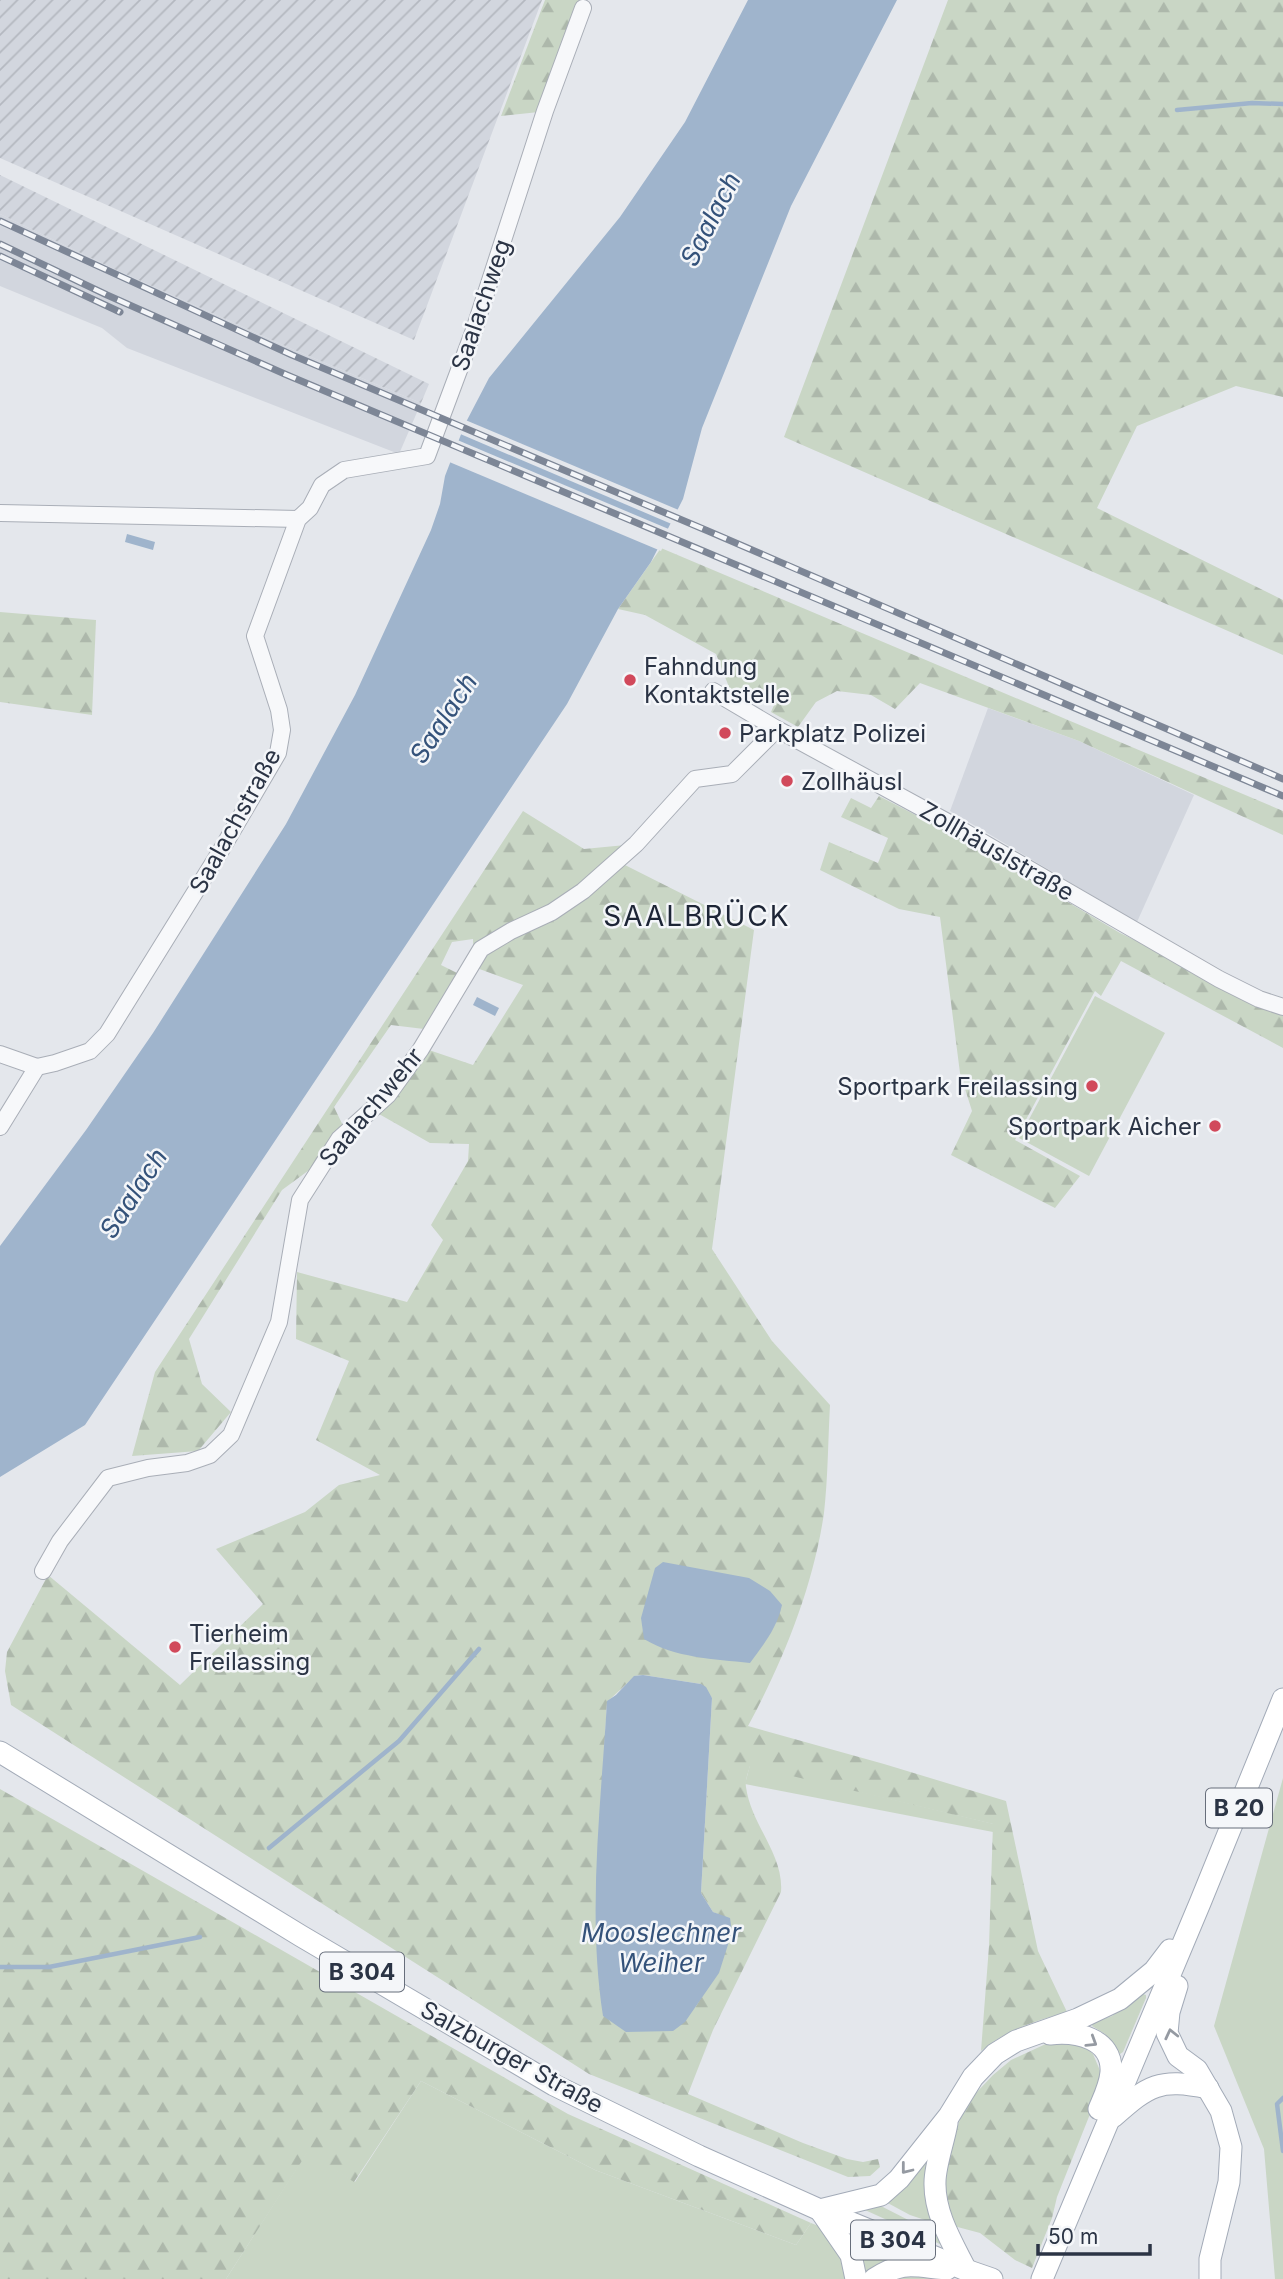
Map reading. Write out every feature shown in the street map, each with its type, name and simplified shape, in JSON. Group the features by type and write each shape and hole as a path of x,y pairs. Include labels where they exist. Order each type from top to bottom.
{"main road":[{"name":"B 20","path":"1184,1938 1283,1699"},
{"name":"Salzburger Straße","path":"0,1752 301,1936 554,2085 699,2157 820,2210"},
{"path":"856,2279 851,2255 820,2210 881,2195 899,2179 949,2116 961,2093 985,2063 1006,2047 1026,2037 1078,2019 1120,1999 1154,1971 1184,1938"},
{"path":"1184,1938 1167,2033 1178,2056 1197,2070 1221,2111 1231,2147 1229,2182 1210,2269 1191,2279"},
{"path":"1042,2279 1184,1938"},
{"path":"1026,2037 1063,2033 1081,2035 1102,2048 1109,2058 1109,2081 1086,2140 1079,2189"},
{"path":"1109,2122 1134,2098 1155,2085 1182,2082 1208,2088"},
{"path":"949,2116 935,2182 939,2211 966,2270"},
{"name":"B 304","path":"820,2210 992,2279"},
{"path":"874,2279 902,2265 966,2270"}],"street":[{"name":"Saalachweg","path":"298,519 310,508 322,485 344,470 427,456 474,330 545,111 583,8"},
{"path":"0,513 298,519"},
{"name":"Saalachstraße","path":"37,1067 90,1051 107,1034 278,753 282,730 279,710 255,636 298,519"},
{"name":"Zollhäuslstraße","path":"713,691 953,825 1219,979 1259,999 1283,1007"},
{"name":"Saalachwehr","path":"43,1571 60,1541 108,1478 210,1455 231,1436 279,1322 300,1199 339,1139 388,1095 421,1049 481,949 552,912 583,891 636,844 695,779 732,774 777,729"},
{"path":"0,1054 37,1067 0,1127"}],"shaded area":[{"path":"0,0 542,0 414,340 0,158"},
{"path":"0,175 429,384 421,403 292,349 0,214"},
{"path":"0,214 292,349 421,403 399,454 127,348 102,328 0,286"},
{"path":"988,708 1079,741 1194,795 1137,922 950,811"}],"green space":[{"path":"545,0 579,0 539,112 501,116"},
{"path":"948,0 1283,0 1283,397 1236,386 1137,426 1097,508 1283,600 1283,655 784,437"},
{"path":"661,548 1283,811 1283,835 1079,741 920,683 895,709 871,695 837,691 816,702 798,727 771,712 775,703 744,685 738,696 731,692 716,654 645,615 618,609"},
{"path":"0,612 96,620 92,715 0,702"},
{"path":"879,796 958,837 1120,933 1168,956 1211,984 1237,989 1283,1016 1283,1048 1121,961 1101,996 1095,991 1015,1140 1080,1176 1055,1208 951,1155 972,1111 960,1073 940,917 899,909 820,870 829,842 878,863 888,838 841,817 851,798 871,808"},
{"path":"523,811 584,849 636,844 617,861 754,930 712,1249 772,1341 830,1405 824,1513 812,1569 785,1650 748,1726 1006,1801 1038,1951 1067,2012 1011,2031 981,2051 989,1946 993,1824 750,1766 746,1784 749,1801 778,1865 781,1892 713,2030 688,2094 847,2159 863,2162 878,2159 880,2167 870,2176 848,2177 589,2074 11,1705 5,1671 7,1652 48,1575 180,1685 263,1604 216,1549 305,1512 339,1485 380,1475 316,1440 349,1361 296,1339 297,1272 407,1302 443,1240 431,1225 468,1161 469,1144 430,1143 379,1114 429,1050 473,1065 523,985 474,967 473,939 452,942 441,965 457,973 424,1029 391,1025 334,1107 350,1140 282,1190 189,1339 202,1384 231,1412 198,1451 132,1456 155,1372","holes":["635,1676 701,1684 712,1698 701,1893 713,1912 722,1916 596,1896 607,1702"]},
{"name":"Sportpark Freilassing","path":"1095,996 1165,1033 1089,1176 1019,1138"},
{"path":"750,1765 994,1824 993,1832 745,1784"},
{"path":"1283,1778 1283,2279 1275,2279 1264,2149 1214,2026"},
{"path":"0,1789 568,2114 811,2223 796,2245 595,2170 421,2081 354,2182 307,2153 226,2279 0,2279"},
{"path":"1143,1994 1146,1998 1120,2054 1105,2034 1092,2026 1093,2023 1112,2016"},
{"path":"1050,2042 1083,2044 1093,2054 1101,2073 1098,2094 1032,2268 1015,2260 980,2233 950,2225 944,2203 947,2154 961,2117 976,2093 1011,2060"},
{"path":"421,2081 595,2170 796,2245 811,2223 953,2279 226,2279 307,2152 355,2182"},
{"path":"929,2148 934,2223 910,2215 884,2201"},
{"path":"877,2204 924,2228 938,2231 942,2245 865,2210"}],"water":[{"name":"Saalach","path":"748,0 897,0 791,206 702,428 683,499 651,562 618,609 567,704 85,1425 0,1477 0,1246 86,1130 153,1033 286,824 355,695 431,530 440,504 445,476 465,424 489,378 620,217 685,122"},
{"path":"127,534 155,542 153,550 125,542"},
{"path":"477,997 499,1008 495,1016 473,1005"},
{"path":"663,1562 749,1578 770,1591 782,1605 780,1613 769,1636 750,1663 682,1654 644,1639 641,1618 655,1568"},
{"name":"Mooslechner Weiher","path":"634,1676 701,1684 712,1698 701,1893 713,1912 730,1918 732,1932 719,1973 685,2022 673,2031 626,2032 603,2016 596,1938 597,1859 607,1701"}],"pier":[{"path":"463,419 681,511 674,525 458,433"},
{"path":"455,439 671,530 661,551 447,461"}],"waterway":[{"path":"1177,110 1252,103 1283,104"},
{"path":"269,1848 399,1741 479,1649"},
{"path":"0,1967 49,1967 200,1937"},
{"path":"1283,2098 1277,2104 1283,2151"}],"railway":[{"path":"0,221 292,355 1283,779"},
{"path":"0,244 287,375 1283,796"},
{"path":"0,256 120,312"}],"place":[{"name":"Fahndung Kontaktstelle","path":"630,680"},
{"name":"Parkplatz Polizei","path":"725,733"},
{"name":"Zollhäusl","path":"787,781"},
{"name":"Sportpark Freilassing","path":"1092,1086"},
{"name":"Sportpark Aicher","path":"1215,1126"},
{"name":"Tierheim Freilassing","path":"175,1647"}],"district":[{"name":"SAALBRÜCK","path":"697,916"}]}
